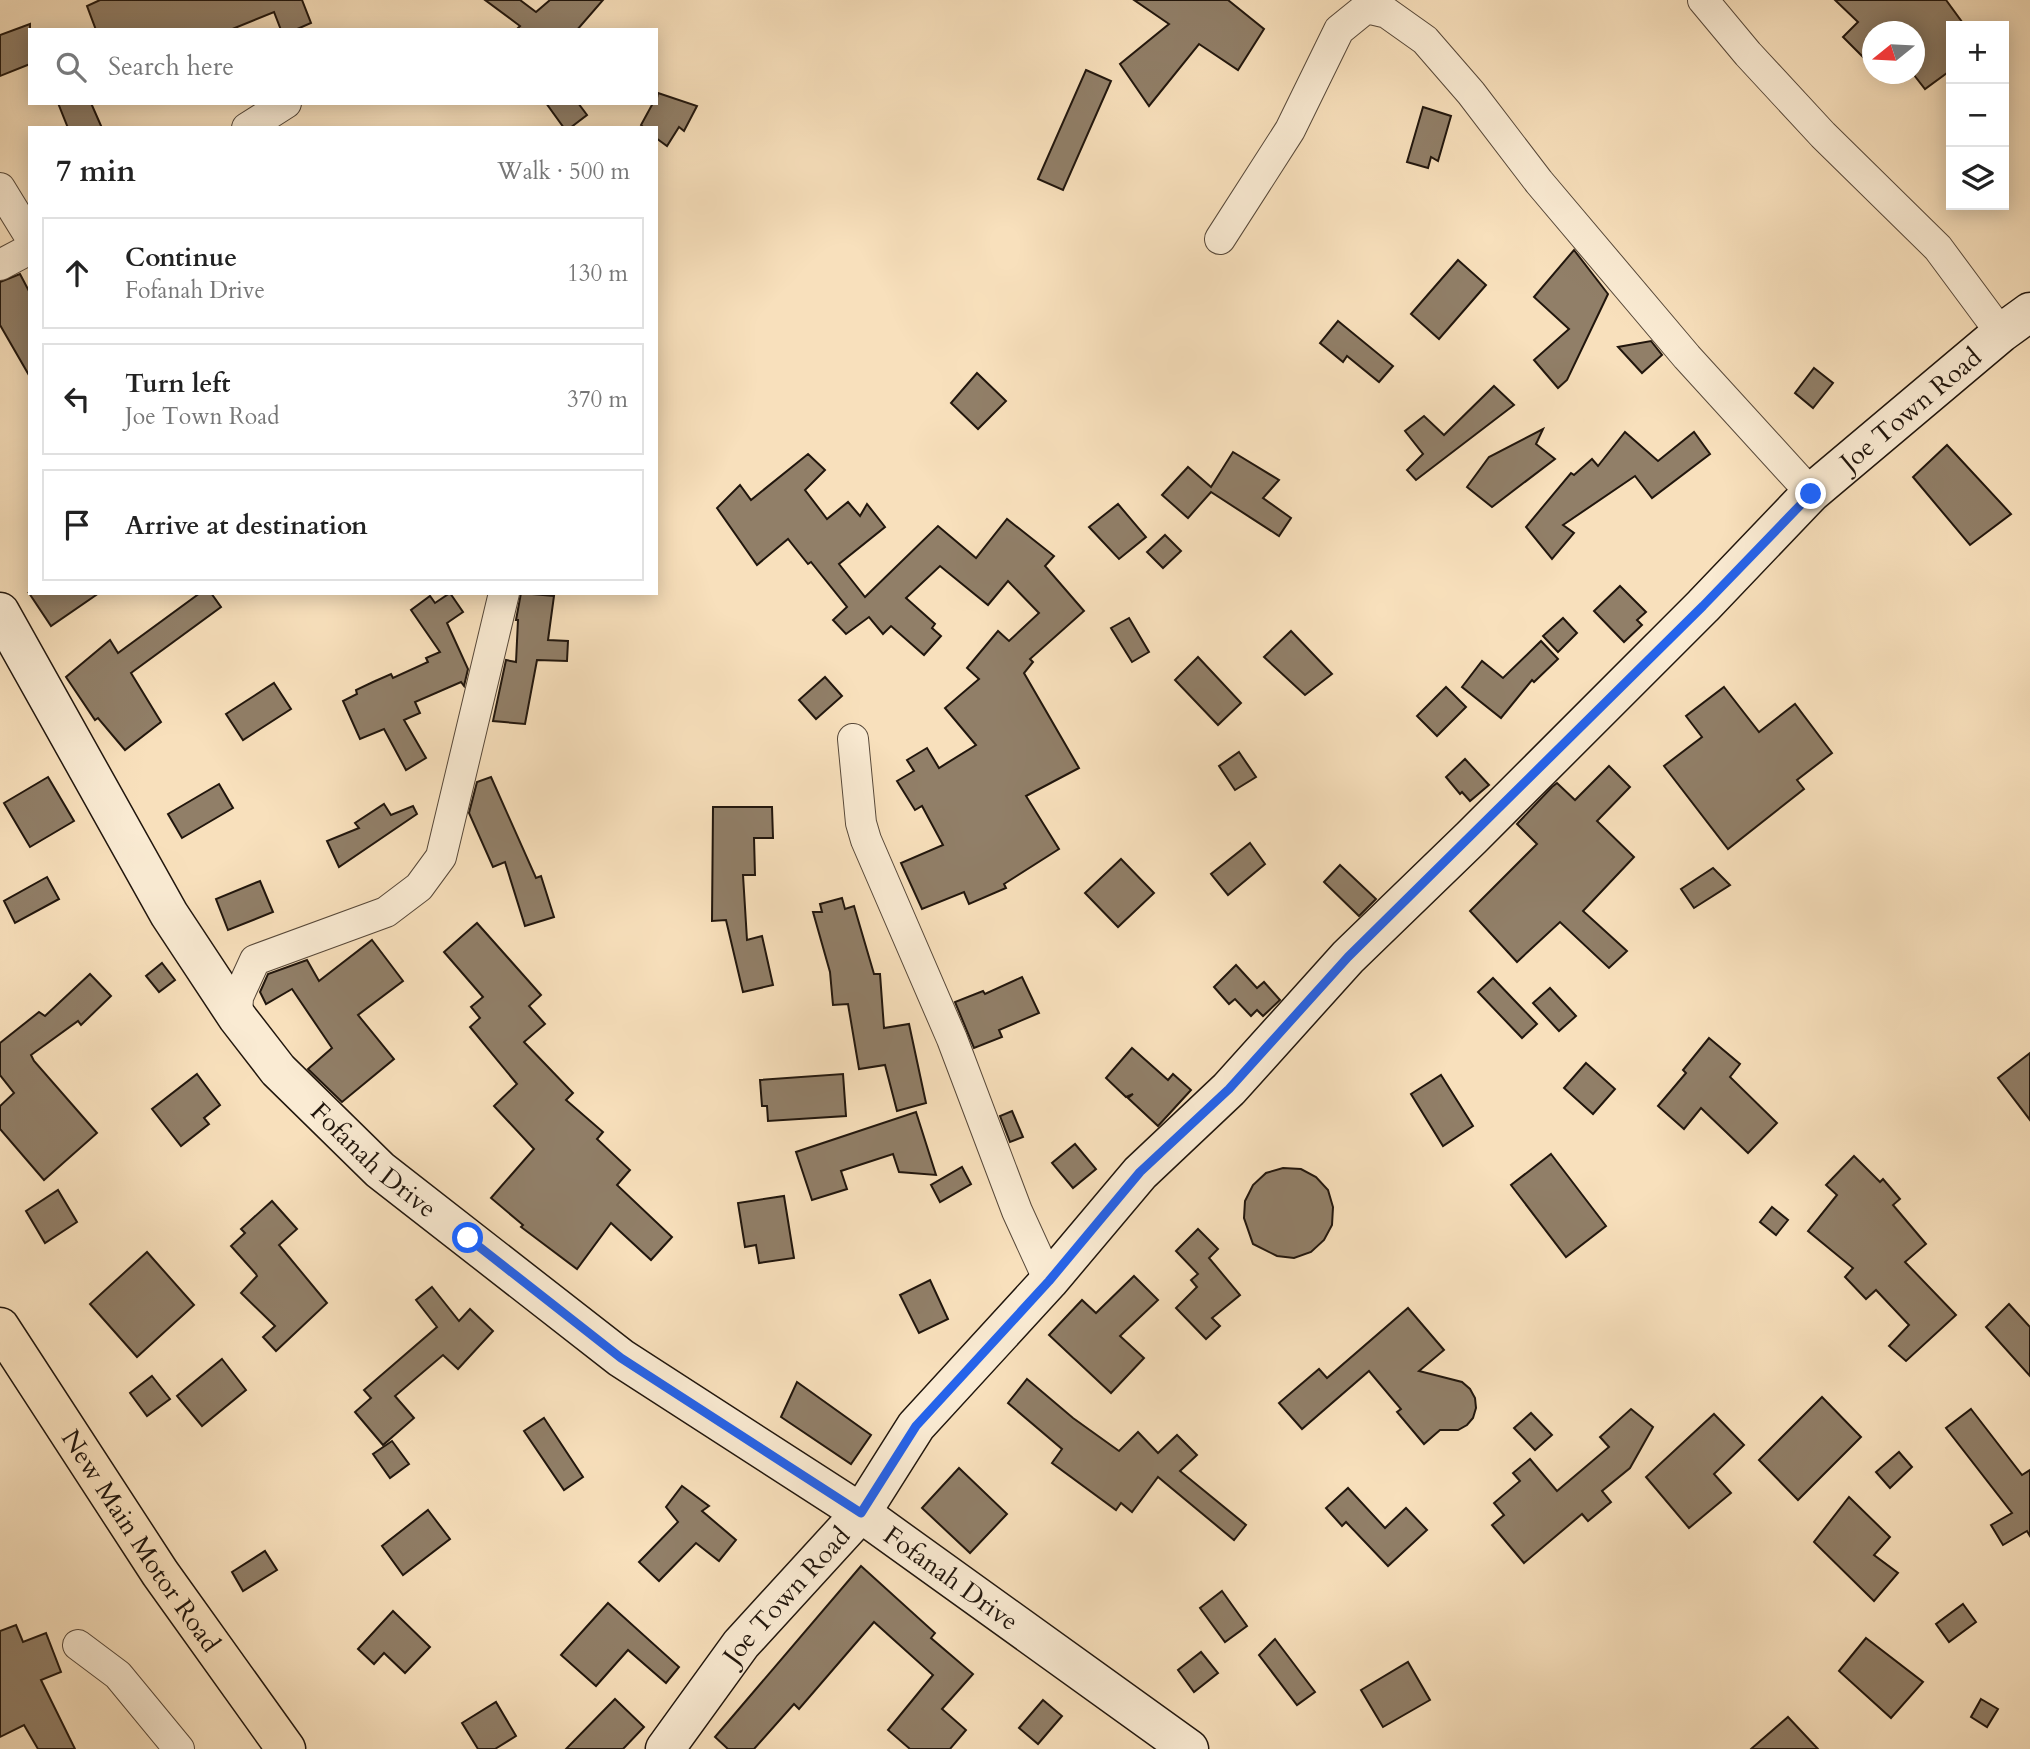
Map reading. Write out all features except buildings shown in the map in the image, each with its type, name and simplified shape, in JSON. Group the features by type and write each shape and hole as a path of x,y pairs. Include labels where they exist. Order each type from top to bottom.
{"highway":[{"name":"New Main Motor Road","path":"0,1327 160,1573 286,1749"},
{"name":"New Main Motor Road","path":"0,1368 140,1583 259,1749"}],"street":[{"path":"1703,0 1748,54 1823,135 2016,323"},
{"path":"1220,239 1290,131 1339,30 1366,8 1387,13 1425,40 1464,84 1539,182 1687,357 1811,494"},
{"path":"250,126 283,105"},
{"path":"0,188 28,234"},
{"path":"0,265 28,250"},
{"name":"Joe Town Road","path":"666,1749 741,1644 861,1513 916,1426 1049,1281 1140,1172 1229,1089 1348,957 1703,606 1811,494 2016,323"},
{"path":"237,1017 238,997 256,960 386,912 419,887 441,858 504,595"},
{"name":"Fofanah Drive","path":"0,612 169,914 237,1017 278,1070 380,1170 621,1358 861,1513 1189,1749"},
{"path":"853,739 860,823 866,840 952,1040 1017,1211 1049,1281"},
{"path":"78,1644 118,1675 179,1749"}],"route":[{"path":"468,1238 621,1358 861,1513 916,1426 1049,1281 1140,1172 1229,1089 1348,957 1471,838 1811,494"}]}
